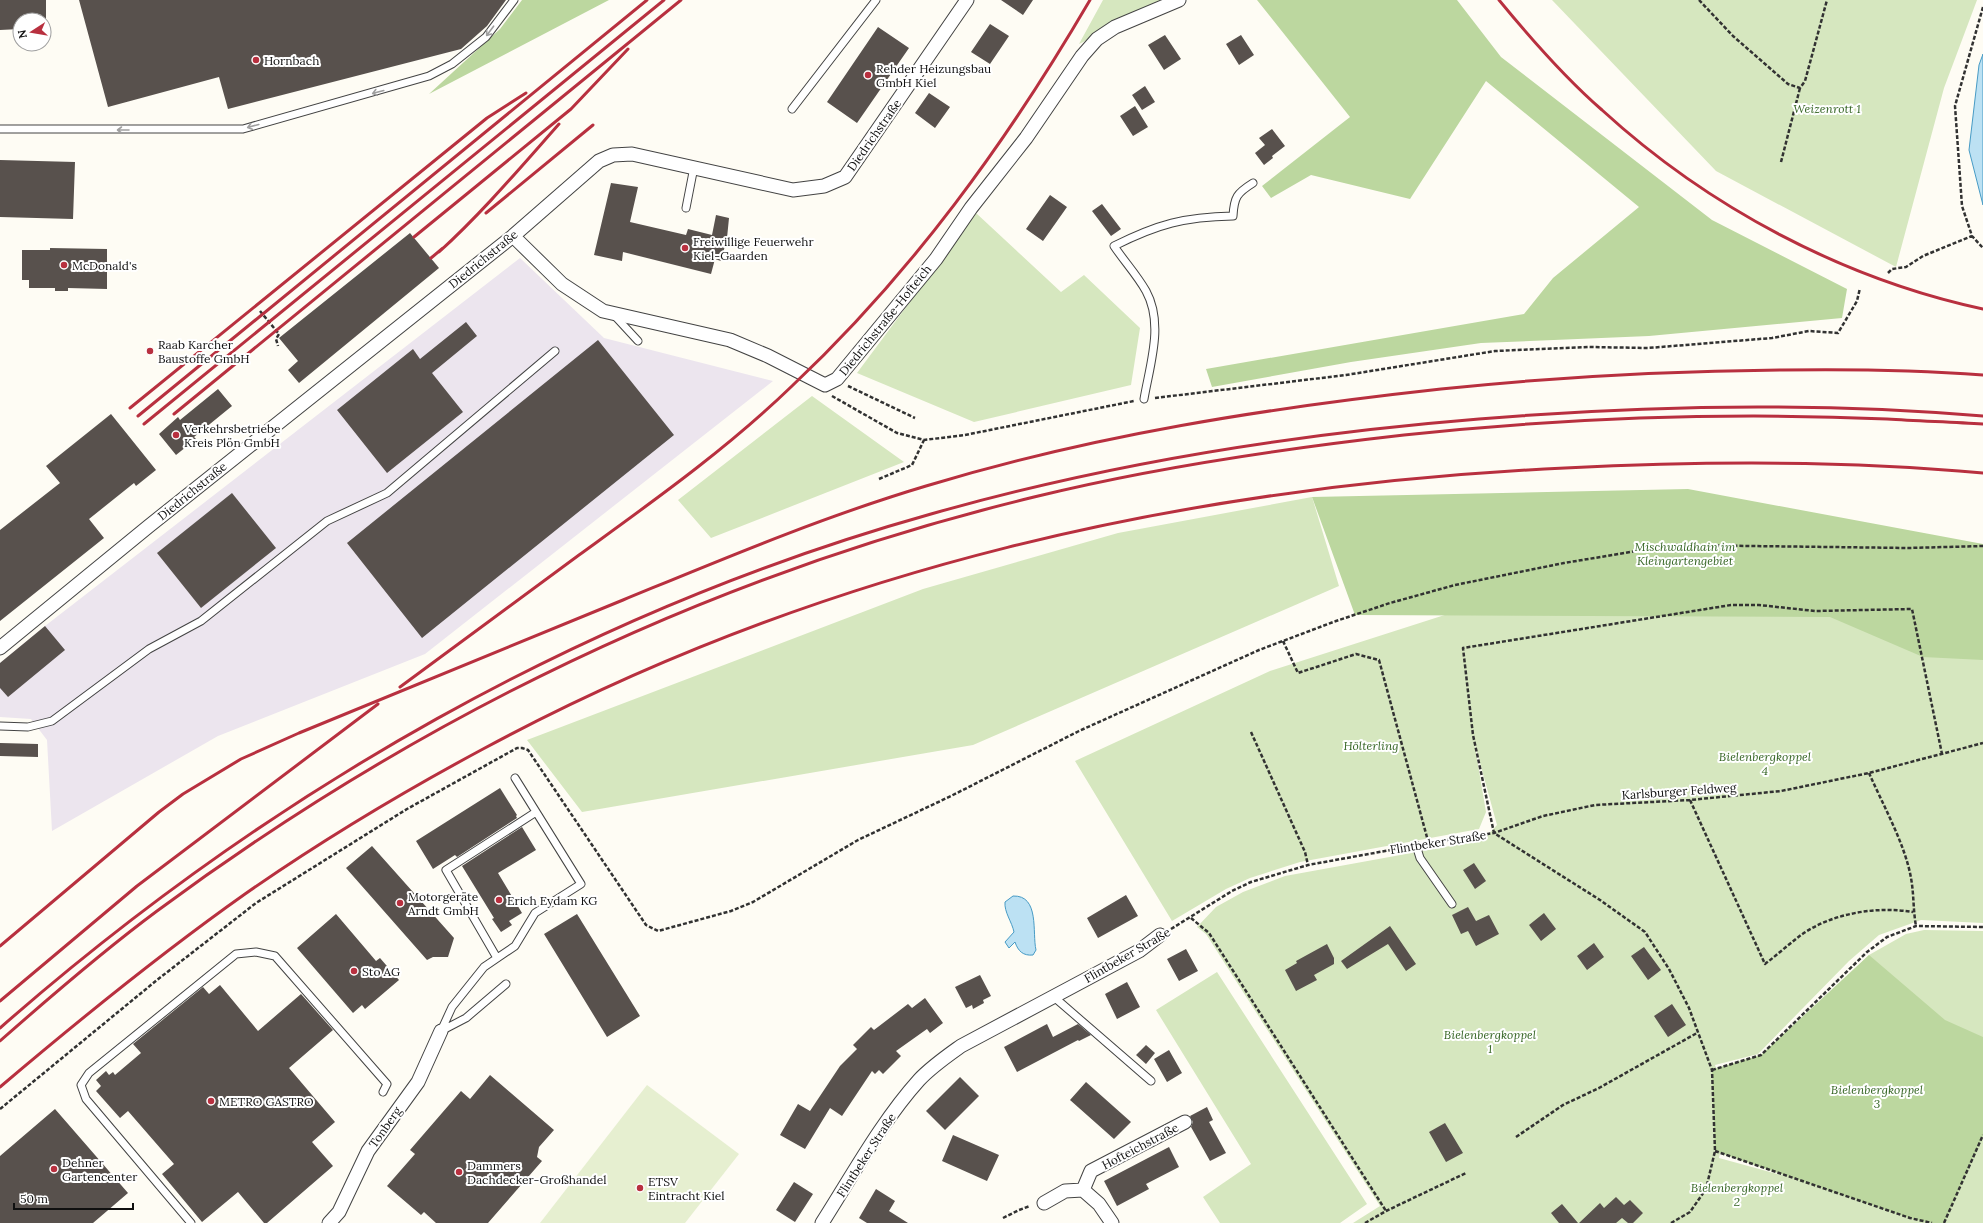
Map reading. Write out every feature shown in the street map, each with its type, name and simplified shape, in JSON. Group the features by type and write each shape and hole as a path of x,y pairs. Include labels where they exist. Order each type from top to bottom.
{"street":[{"name":"Diedrichstraße","path":"0,648 149,526 513,236 600,161 613,155 632,154 793,190 824,186 845,177 967,0"},
{"name":"Diedrichstraße-Hofteich","path":"831,382 936,259 971,208 1026,138 1082,56 1097,39 1115,27 1179,0"},
{"path":"513,236 562,284 603,311 730,340 831,382"},
{"name":"Flintbeker Straße","path":"822,1223 895,1110 919,1080 940,1061 962,1046 1139,951 1160,935"},
{"name":"Tonberg","path":"329,1223 339,1212 368,1151 418,1082 441,1031"},
{"name":"Hofteichstraße","path":"1083,1190 1091,1171 1186,1122"},
{"path":"1044,1203 1065,1191 1083,1190 1099,1204 1112,1223"}],"lane":[{"path":"0,129 242,129 429,76 452,64 486,37 514,0"},
{"path":"792,109 876,0"},
{"path":"686,208 694,167"},
{"path":"1144,399 1155,336 1154,311 1146,291 1114,246 1146,230 1177,221 1204,217 1233,216 1234,203 1239,192 1253,183"},
{"path":"612,313 638,341"},
{"path":"0,726 28,727 52,720 149,649 201,621 327,521 387,493 555,351"},
{"path":"441,1031 452,1007 484,967 515,946 535,913 581,884 515,778"},
{"path":"497,958 446,870 536,812"},
{"path":"1416,846 1420,858 1452,904"},
{"path":"191,1223 86,1099 81,1085 89,1073 236,954 256,952 275,956 387,1084 383,1092"},
{"path":"441,1031 466,1018 506,984"},
{"path":"1054,997 1151,1081"}],"path":[{"path":"1700,0 1733,36 1760,60 1788,84 1800,88"},
{"path":"1781,162 1800,88 1805,81 1827,0"},
{"path":"1983,7 1955,106 1962,206 1972,236 1983,248"},
{"path":"1888,273 1892,269 1906,267 1923,256 1972,236"},
{"path":"831,382 833,398 896,433 924,440 965,435 1144,399 1206,393 1346,375 1495,351 1648,348 1772,338 1809,331 1838,333 1857,301 1860,288"},
{"path":"260,311 279,334 276,339 278,346"},
{"path":"831,382 915,418"},
{"path":"879,479 912,465 924,440"},
{"path":"0,1109 151,985 256,903 407,810 517,748 528,750 646,925 658,931 731,911 753,902 858,840 951,796 1079,731 1259,650 1336,621 1455,585 1564,563 1673,545 1908,548 1983,546"},
{"path":"1671,1223 1690,1212 1706,1189 1714,1151 1712,1070 1689,1008 1670,969 1645,932 1600,900 1494,833 1473,735 1463,648 1731,605 1759,605 1815,611 1912,609 1942,754"},
{"path":"1283,640 1298,673 1356,654 1379,660 1428,843"},
{"path":"1251,732 1305,852 1308,865"},
{"name":"Karlsburger Feldweg","path":"1494,833 1543,816 1595,805 1690,800 1781,790 1868,773 1983,743"},
{"path":"1868,773 1905,855 1912,878 1913,912 1916,926"},
{"path":"1690,800 1765,964 1800,936 1823,924 1847,916 1875,910 1898,910 1913,912"},
{"name":"Flintbeker Straße","path":"1160,935 1191,918 1199,911 1232,890 1251,882 1308,865 1428,843 1494,833"},
{"path":"1191,918 1209,933 1386,1211"},
{"path":"1712,1070 1761,1055 1867,952 1887,937 1916,926 1983,927"},
{"path":"1516,1137 1563,1104 1599,1088 1697,1033"},
{"path":"1944,1223 1983,1135"},
{"path":"1714,1151 1910,1218 1932,1223"},
{"path":"1365,1223 1386,1211 1466,1173"},
{"path":"1003,1218 1019,1210 1044,1203"}],"shaded area":[{"path":"520,258 604,338 773,381 425,654 218,736 52,831 47,740 31,719 0,717 0,663 45,626"}],"green space":[{"path":"522,0 609,0 429,94 500,29"},
{"path":"1103,0 1179,0 1079,44"},
{"path":"1257,0 1457,0 1501,57 1712,220 1847,289 1842,318 1649,336 1481,343 1351,362 1212,387 1206,369 1524,314 1553,278 1639,207 1486,81 1410,199 1311,175 1271,198 1262,186 1350,117"},
{"name":"Weizenrott 1","path":"1552,0 1977,0 1944,88 1896,267 1716,171"},
{"path":"976,213 1061,292 1084,275 1140,328 1131,385 974,422 857,373"},
{"path":"812,396 904,462 711,538 678,500"},
{"name":"Mischwaldhain im Kleingartengebiet","path":"1688,489 1983,544 1983,660 1923,657 1830,617 1355,615 1312,497"},
{"path":"1312,497 1339,586 973,745 582,812 527,740 923,589 1118,533"},
{"path":"1983,549 1983,923 1921,920 1879,935 1849,961 1758,1054 1715,1065 1716,1068 1761,1055 1799,1024 1869,955 1906,934 1924,930 1983,931 1983,1223 1353,1223 1380,1206 1206,934 1197,927 1216,907 1243,892 1285,876 1483,840 1497,825 1474,741 1486,812 1479,829 1300,862 1250,878 1226,889 1172,921 1075,761 1270,671 1454,612","holes":["1720,1153 1785,1176 1719,1158"]},
{"name":"Bielenbergkoppel 3","path":"1869,955 1945,1020 1983,1037 1983,1136 1944,1223 1932,1223 1910,1218 1715,1151 1712,1070 1761,1055"},
{"path":"1217,972 1367,1204 1340,1223 1220,1223 1203,1197 1251,1164 1156,1010"},
{"name":"ETSV Eintracht Kiel","path":"647,1085 739,1154 685,1223 540,1223"}],"water":[{"path":"1983,54 1983,205 1969,150 1979,65"},
{"path":"1013,896 1022,897 1031,908 1036,950 1033,955 1026,955 1021,952 1015,942 1009,948 1005,942 1014,932 1005,906 1005,902"}],"building":[{"path":"0,0 46,0 46,12 12,12 12,29 0,30"},
{"name":"Hornbach","path":"79,0 506,0 487,26 461,49 228,109 219,77 108,107"},
{"path":"1001,0 1033,0 1023,15"},
{"path":"990,24 1009,36 990,64 971,52"},
{"name":"Rehder Heizungsbau GmbH Kiel","path":"878,27 909,48 857,123 827,102"},
{"path":"1165,35 1181,59 1164,70 1148,45"},
{"path":"1241,35 1254,55 1239,65 1226,44"},
{"path":"1145,86 1155,102 1142,110 1132,95"},
{"path":"929,93 950,107 935,128 915,113"},
{"path":"1135,106 1148,127 1133,136 1120,116"},
{"path":"1272,129 1285,146 1272,156 1273,158 1264,165 1255,153 1265,145 1259,138"},
{"path":"0,160 75,162 73,219 0,217"},
{"path":"611,183 638,187 630,222 686,235 688,229 712,235 716,215 729,218 727,238 721,261 715,259 711,274 623,252 622,261 594,255"},
{"path":"1050,195 1067,207 1043,241 1026,229"},
{"path":"1102,204 1121,229 1111,236 1092,211"},
{"path":"410,233 439,268 299,383 288,370 298,361 279,338"},
{"name":"McDonald's","path":"50,248 107,249 107,289 68,288 68,291 55,291 55,288 29,288 29,280 22,280 22,250 50,250"},
{"path":"466,322 477,336 432,373 463,412 387,473 337,410 413,349 420,359"},
{"path":"598,340 674,435 422,638 347,543"},
{"path":"218,389 232,406 194,437 196,439 176,455 159,434 178,417 180,420"},
{"path":"111,414 156,470 136,486 134,483 89,519 104,538 0,621 0,530 60,483 46,466"},
{"path":"232,493 276,548 201,608 157,553"},
{"path":"45,626 65,650 8,697 0,688 0,663"},
{"path":"0,743 38,744 38,757 0,756"},
{"path":"500,788 517,815 517,818 457,857 455,855 433,869 416,841"},
{"path":"522,827 536,850 498,873 522,913 509,921 512,925 501,932 462,866"},
{"name":"Motorgeräte Arndt GmbH","path":"372,846 454,938 448,957 433,957 427,960 346,868"},
{"path":"1474,863 1486,881 1475,889 1463,870"},
{"path":"1126,895 1138,916 1098,938 1087,918"},
{"path":"1468,907 1476,921 1489,915 1499,934 1476,946 1468,931 1461,934 1452,915"},
{"path":"1544,913 1556,929 1541,941 1529,925"},
{"name":"Sto AG","path":"336,914 376,961 380,958 399,980 365,1009 362,1005 353,1013 297,948"},
{"path":"577,914 640,1016 607,1037 544,934"},
{"path":"1390,926 1416,964 1406,971 1388,944 1347,969 1341,961"},
{"path":"1594,943 1604,957 1587,970 1577,956"},
{"path":"1327,944 1334,958 1334,964 1314,975 1317,980 1296,991 1285,970 1297,963 1296,961"},
{"path":"1644,947 1661,970 1648,980 1631,956"},
{"path":"1186,949 1198,971 1179,981 1167,959"},
{"path":"980,975 991,996 983,1000 984,1003 973,1009 972,1005 966,1008 955,987"},
{"path":"1127,982 1140,1007 1117,1019 1105,994"},
{"name":"METRO GASTRO","path":"220,985 258,1031 301,994 333,1030 289,1068 335,1122 312,1142 333,1166 267,1223 264,1223 238,1192 202,1222 162,1174 174,1164 128,1111 120,1118 96,1091 101,1086 96,1080 106,1071 109,1075 113,1072 115,1075 141,1053 133,1044 203,987 209,994"},
{"path":"925,998 943,1023 930,1033 927,1029 896,1051 901,1056 883,1074 879,1070 875,1074 872,1071 842,1116 830,1108 805,1149 780,1135 798,1104 810,1111 840,1066 857,1049 853,1045 871,1027 874,1030 908,1004 912,1008"},
{"path":"1672,1004 1686,1025 1668,1037 1654,1016"},
{"path":"1047,1024 1053,1037 1078,1024 1091,1035 1079,1041 1078,1040 1017,1072 1004,1047"},
{"path":"1146,1045 1155,1053 1146,1064 1136,1055"},
{"path":"1169,1050 1182,1073 1167,1082 1154,1059"},
{"name":"Dammers Dachdecker-Großhandel","path":"490,1075 554,1130 539,1147 537,1157 542,1161 488,1223 436,1223 424,1212 421,1215 387,1186 415,1154 410,1150 461,1091 470,1099"},
{"path":"960,1077 979,1096 945,1130 926,1111"},
{"path":"1086,1082 1131,1122 1114,1139 1070,1100"},
{"path":"1207,1107 1213,1120 1209,1122 1226,1153 1210,1161 1191,1127 1193,1122 1190,1116"},
{"name":"Dehner Gartencenter","path":"55,1109 128,1193 93,1223 0,1223 0,1156"},
{"path":"1445,1123 1463,1153 1446,1162 1429,1132"},
{"path":"953,1135 999,1155 987,1181 942,1161"},
{"path":"1169,1147 1179,1167 1146,1184 1149,1189 1117,1206 1104,1181"},
{"path":"794,1182 813,1194 795,1222 776,1210"},
{"path":"876,1189 895,1201 889,1211 908,1223 867,1223 859,1218"},
{"path":"1616,1197 1624,1205 1630,1200 1643,1213 1633,1223 1628,1223 1622,1218 1616,1223 1579,1223 1600,1203 1604,1208"},
{"path":"1562,1204 1578,1223 1559,1223 1551,1213"}],"railway":[{"path":"138,416 647,0"},
{"path":"144,424 664,0"},
{"path":"174,414 681,0"},
{"path":"400,687 661,495 742,432 836,343 878,298 955,204 991,155 1025,104 1090,0"},
{"path":"1499,0 1548,57 1602,110 1643,145 1687,178 1732,208 1780,235 1879,279 1931,296 1983,309"},
{"path":"414,237 571,109 628,49"},
{"path":"130,408 487,118 526,93"},
{"path":"439,252 486,206 559,124"},
{"path":"486,213 593,125"},
{"path":"431,258 443,248"},
{"path":"0,946 159,812 183,794 241,759 299,733 735,554 849,511 926,486 989,468 1117,438 1311,405 1441,389 1612,375 1697,372 1857,370 1983,375"},
{"path":"0,1028 103,942 210,862 322,787 437,719 555,657 677,602 803,554 931,514 998,496 1134,465 1272,442 1410,425 1542,414 1668,408 1731,407 1857,409 1983,416"},
{"path":"0,1041 77,974 137,926 258,840 361,774 466,714 574,659 685,610 799,567 915,529 1080,486 1172,468 1311,446 1464,429 1524,424 1645,418 1766,416 1887,419 1983,424"},
{"path":"0,1087 120,988 213,917 303,855 422,783 483,749 610,686 740,631 873,585 1008,547 1144,517 1283,494 1423,478 1565,468 1722,463 1879,466 1983,473"},
{"path":"0,1001 137,886 378,704"}],"place":[{"name":"Hornbach","path":"256,60"},
{"name":"Rehder Heizungsbau GmbH Kiel","path":"868,75"},
{"name":"Freiwillige Feuerwehr Kiel-Gaarden","path":"685,248"},
{"name":"McDonald's","path":"64,265"},
{"name":"Raab Karcher Baustoffe GmbH","path":"150,351"},
{"name":"Verkehrsbetriebe Kreis Plön GmbH","path":"176,435"},
{"name":"Erich Eydam KG","path":"499,900"},
{"name":"Motorgeräte Arndt GmbH","path":"400,903"},
{"name":"Sto AG","path":"354,971"},
{"name":"METRO GASTRO","path":"211,1101"},
{"name":"Dehner Gartencenter","path":"54,1169"},
{"name":"Dammers Dachdecker-Großhandel","path":"459,1172"},
{"name":"ETSV Eintracht Kiel","path":"640,1188"}],"park label":[{"name":"Hölterling","path":"1371,745"},
{"name":"Bielenbergkoppel 4","path":"1765,763"},
{"name":"Bielenbergkoppel 1","path":"1490,1041"},
{"name":"Bielenbergkoppel 2","path":"1737,1194"}]}
